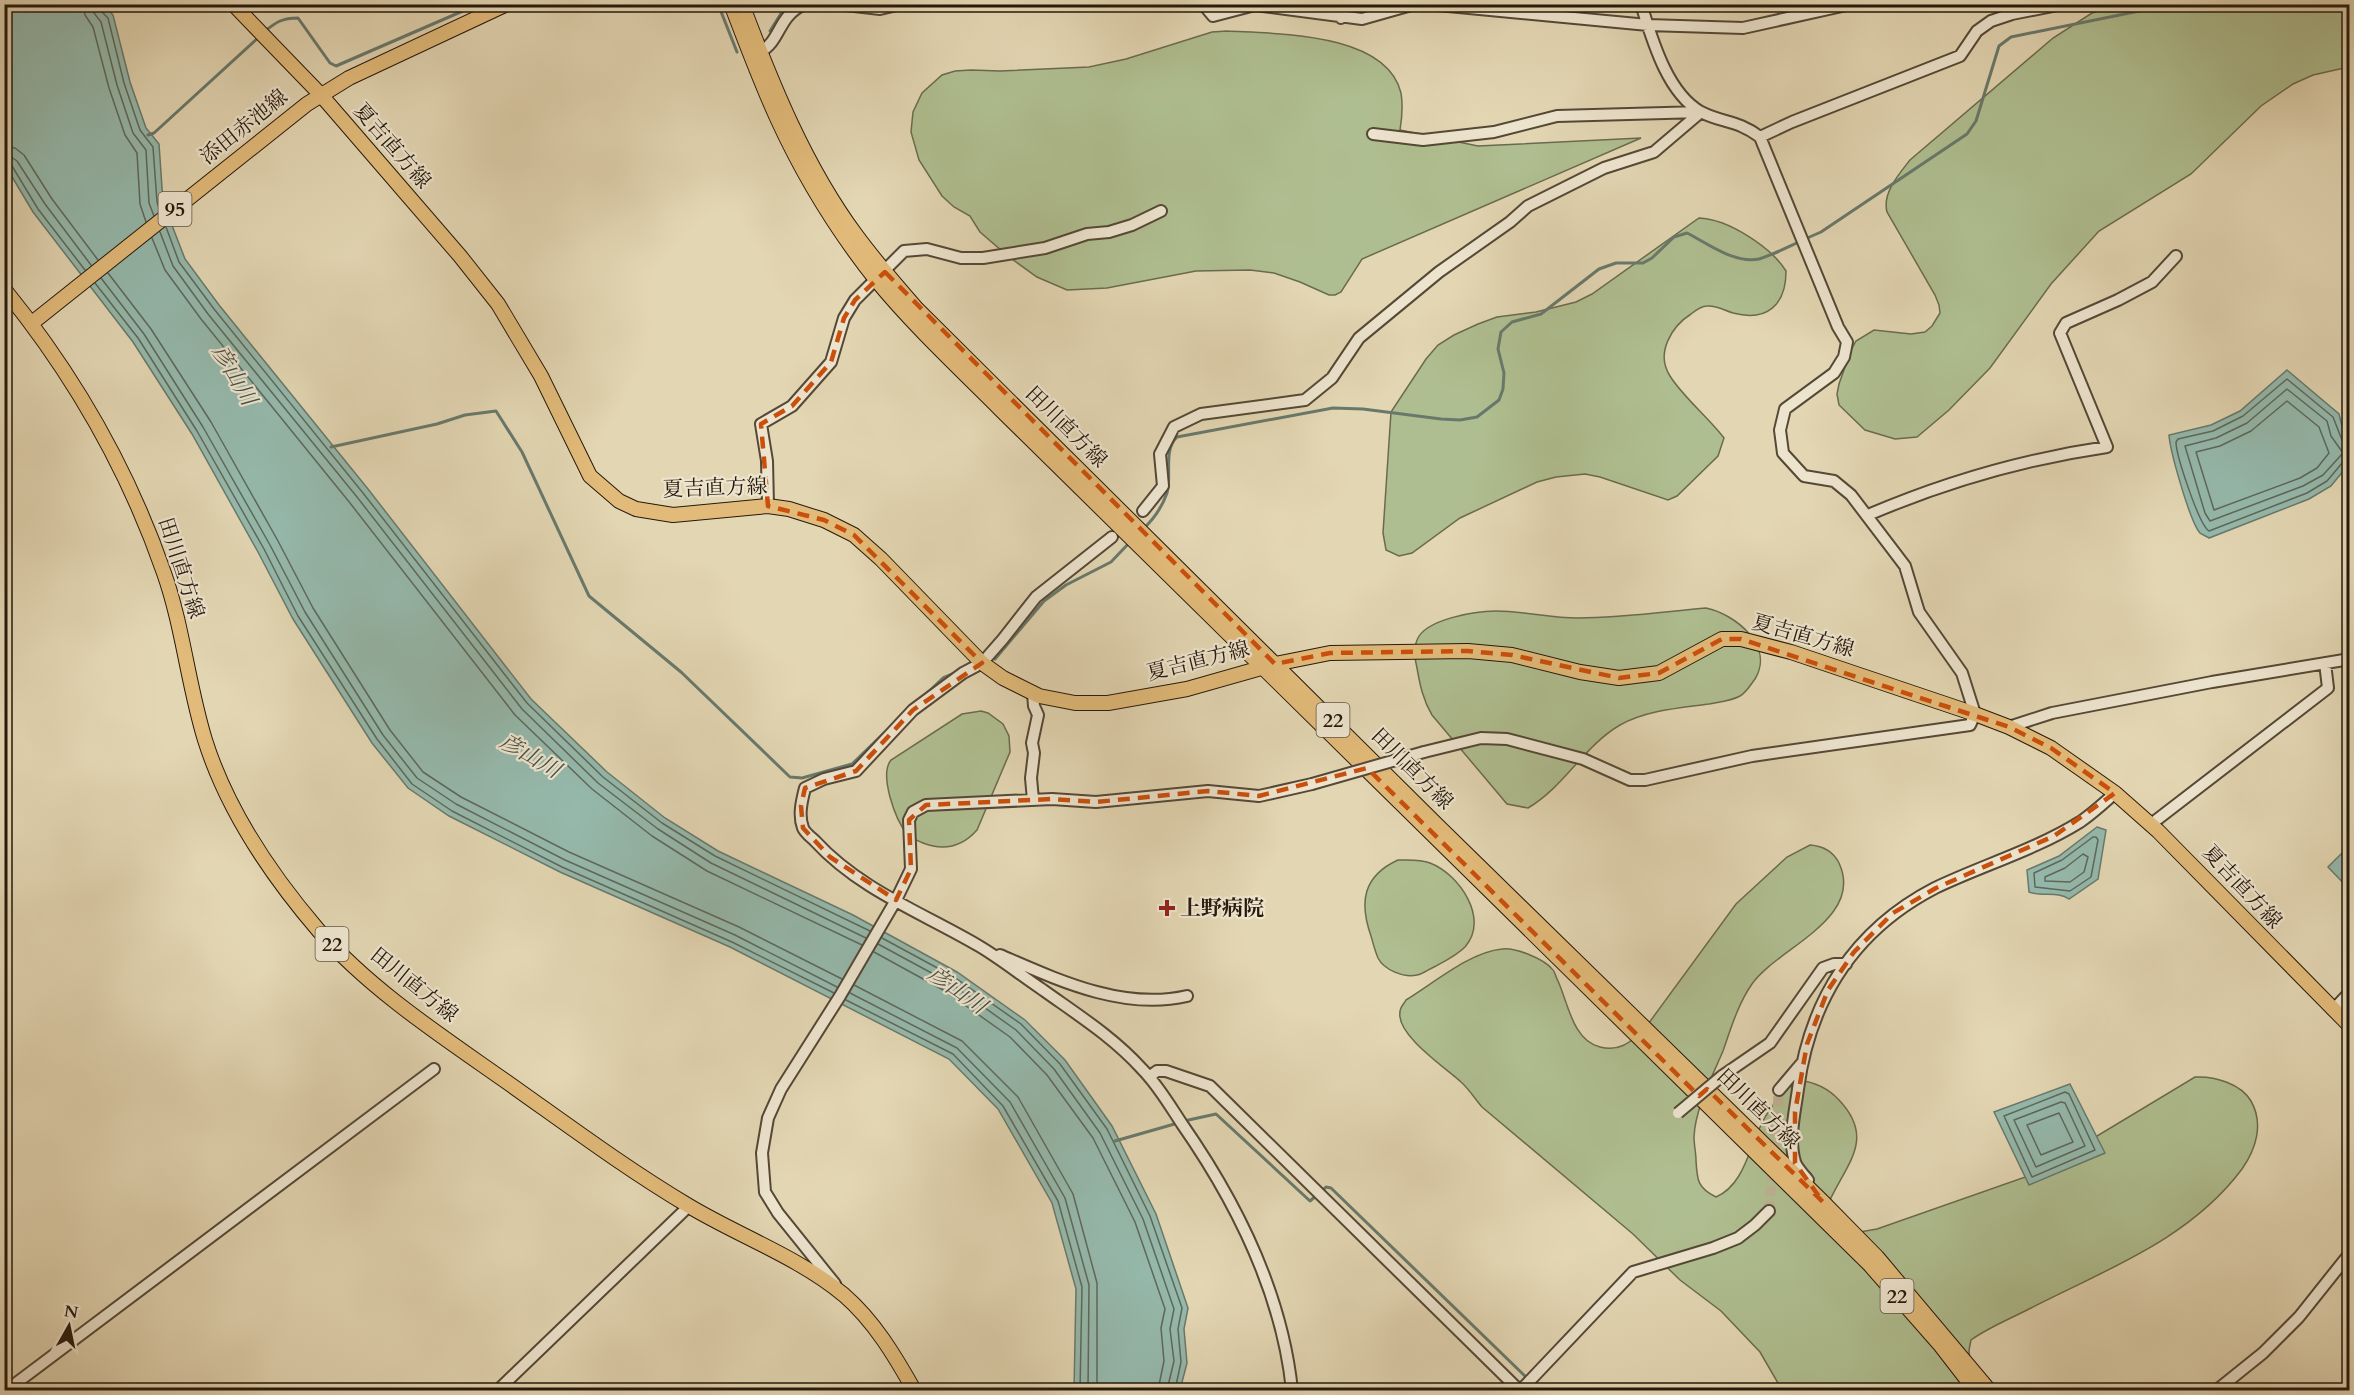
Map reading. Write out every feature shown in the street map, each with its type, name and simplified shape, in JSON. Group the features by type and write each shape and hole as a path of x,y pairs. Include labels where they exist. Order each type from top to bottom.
{"main road":[{"name":"夏吉直方線","path":"233,4 321,95 460,256 498,304 541,376 590,476 609,494 636,508 673,515 768,506 789,509 824,520 854,535 881,559 982,663 1003,678 1034,693 1075,703 1108,703 1186,689 1269,665 1329,653 1468,651 1512,655 1580,672 1619,678 1659,673 1711,644 1730,638 1791,652 1975,714 2009,727 2051,748 2115,793 2195,866 2266,944 2349,1026"},
{"name":"添田赤池線","path":"37,319 307,104 348,78 507,4"},
{"name":"田川直方線","path":"731,4 777,118 793,151 828,212 881,276 917,309 1269,665 1869,1264 1975,1390"},
{"name":"田川直方線","path":"742,4 792,126 829,194 881,276"},
{"name":"田川直方線","path":"4,289 37,319 120,464 166,578 205,740 225,790 257,849 295,902 322,934 376,986 562,1121 689,1206 809,1271 844,1296 873,1326 914,1390"},
{"name":"田川直方線","path":"1269,665 1823,1202 1884,1266 1989,1390"}],"street":[{"path":"760,52 769,48 786,16 805,4"},
{"path":"837,4 880,9 901,4"},
{"path":"1203,4 1213,16 1255,5 1362,20 1415,4"},
{"path":"1341,18 1343,4"},
{"path":"1427,4 1500,8 1647,25 1743,28 1851,4"},
{"path":"1641,4 1662,64 1680,93 1701,112"},
{"path":"1760,137 1792,122 1960,56 1977,31 1992,21 2012,14 2063,4"},
{"path":"1143,511 1163,486 1160,454 1174,427 1201,414 1305,400 1332,378 1359,338 1439,272 1510,222 1528,206 1604,168 1654,152 1701,112"},
{"path":"844,1296 778,1213 765,1192 762,1153 768,1118 780,1089 840,996 896,900 911,869 909,820 913,812 926,805 1052,799 1096,802 1208,791 1258,796 1312,784 1481,738 1507,740 1583,759 1630,780 1645,780 1752,756 1970,724 1975,714 1962,673 1919,612 1905,566 1851,495 1834,481 1804,476 1783,453 1780,430 1785,409 1834,373 1844,357 1847,342 1838,327 1760,137 1747,127 1701,112 1557,116 1494,132 1423,140 1373,134"},
{"path":"768,506 767,461 761,424 792,406 831,362 844,318 855,300 904,251 927,249 961,258 983,258 1045,248 1087,234 1109,232 1132,225 1161,211"},
{"path":"1868,516 1917,494 2000,467 2107,447 2060,333 2066,323 2152,282 2176,256"},
{"path":"1112,537 1036,597 1004,639 982,663 963,673 913,710 856,771 824,779 805,788 801,806 803,828 830,857 871,888 981,947 1051,977 1106,994 1151,1001 1186,996"},
{"path":"2009,727 2052,713 2349,659"},
{"path":"2151,825 2328,688 2325,663"},
{"path":"1033,800 1031,778 1034,753 1032,743 1038,714 1034,706 1034,693"},
{"path":"1823,1202 1795,1163 1792,1140 1801,1064 1828,990 1854,952 1893,913 1936,888 2054,836 2082,821 2115,793"},
{"path":"981,947 1105,1033 1149,1077 1218,1178 1239,1218 1264,1278 1279,1326 1290,1369 1292,1390"},
{"path":"1678,1113 1722,1076 1770,1043 1823,968 1834,963 1846,964"},
{"path":"2333,1010 2349,992"},
{"path":"1779,1090 1801,1064"},
{"path":"7,1390 434,1069"},
{"path":"1149,1077 1158,1071 1166,1071 1210,1086 1520,1390 1633,1272 1713,1248 1738,1238 1769,1211"},
{"path":"498,1390 689,1206"},
{"path":"2217,1390 2263,1353 2299,1317 2349,1253"}],"highlighted area":[{"path":"885,272 1275,664 1330,653 1468,651 1512,655 1619,678 1659,673 1722,639 1741,639 2009,727 2051,748 2115,793 2054,836 1936,888 1893,913 1854,952 1828,990 1807,1044 1795,1112 1795,1163 1823,1202 1707,1089 1699,1096 1367,768 1259,796 1208,791 1096,802 1052,799 926,805 909,820 911,869 896,900 830,857 803,828 801,806 805,788 856,771 913,710 982,663 854,535 824,520 768,506 761,424 792,406 831,362 844,318 855,300"}],"green space":[{"path":"2117,5 2349,5 2349,67 2313,75 2293,84 2261,106 2191,174 2099,231 2051,284 1990,368 1949,410 1917,437 1895,439 1865,430 1839,405 1837,394 1856,341 1874,330 1911,334 1925,332 1940,313 1935,295 1887,212 1887,198 1892,184 1910,160 2053,38 2092,13"},
{"path":"1212,32 1273,33 1327,40 1352,47 1374,58 1391,73 1401,93 1400,130 1478,146 1641,138 1362,259 1341,292 1335,295 1329,295 1274,273 1250,270 1196,271 1107,288 1067,290 1037,277 980,232 970,216 954,207 942,196 919,160 911,132 913,112 922,93 942,75 971,70 1089,67 1126,59"},
{"path":"1699,218 1723,223 1748,236 1770,253 1786,271 1785,283 1778,302 1765,313 1745,315 1714,306 1703,307 1684,319 1672,333 1665,349 1664,358 1670,376 1724,438 1718,456 1677,496 1668,500 1600,477 1585,474 1556,477 1537,482 1460,518 1412,553 1399,556 1386,550 1383,533 1391,412 1438,345 1454,335 1497,317 1536,312 1576,302 1592,294"},
{"path":"1706,608 1717,611 1740,624 1756,644 1760,655 1760,667 1746,691 1729,700 1652,713 1620,725 1596,744 1541,799 1528,808 1507,804 1432,715 1422,692 1415,658 1417,640 1430,627 1452,618 1496,611 1568,618 1594,618"},
{"path":"981,711 988,713 1003,724 1009,736 1010,752 977,830 959,844 952,846 938,847 923,843 907,834 894,808 887,776 891,760 962,714"},
{"path":"1810,845 1827,850 1839,863 1844,883 1840,900 1815,931 1764,971 1752,984 1739,1008 1705,1093 1695,1126 1694,1140 1698,1178 1710,1194 1716,1197 1733,1184 1745,1165 1765,1117 1798,1080 1816,1084 1830,1092 1850,1114 1855,1126 1857,1138 1855,1150 1830,1200 1860,1232 1877,1229 2034,1174 2195,1077 2227,1082 2247,1095 2255,1110 2257,1136 2247,1161 2221,1193 2198,1215 2146,1250 1971,1340 1969,1350 1972,1390 1782,1390 1760,1352 1721,1311 1680,1280 1633,1234 1482,1107 1464,1085 1414,1041 1401,1021 1400,1010 1406,1000 1452,969 1490,951 1508,949 1536,958 1553,970 1577,1029 1583,1037 1600,1047 1613,1048 1623,1045 1643,1031 1736,904 1787,857"},
{"path":"1398,860 1422,861 1441,869 1460,887 1473,911 1472,936 1465,947 1424,973 1412,976 1395,972 1378,958 1365,912 1367,891 1371,882 1386,866"}],"water":[{"name":"彦山川","path":"5,5 104,5 113,15 130,82 146,128 159,144 163,202 185,259 531,699 607,772 665,818 718,851 853,915 957,972 1025,1020 1065,1060 1112,1126 1156,1214 1188,1308 1184,1329 1187,1363 1180,1390 1074,1390 1076,1289 1052,1203 998,1109 949,1059 730,947 560,872 449,816 408,788 372,743 293,619 192,434 133,342 33,212 5,165"},
{"path":"2287,370 2339,414 2343,430 2349,441 2349,464 2331,486 2309,499 2209,538 2200,533 2191,515 2169,435 2211,425 2240,411"},
{"path":"2097,827 2106,830 2098,879 2069,899 2060,895 2029,892 2027,870 2059,856"},
{"path":"2342,853 2349,861 2349,889 2328,867"},
{"path":"2070,1084 2105,1153 2029,1185 1994,1112"}],"waterway":[{"path":"264,32 280,21 298,18 330,63 336,66 479,4"},
{"path":"718,4 737,52"},
{"path":"770,31 787,4"},
{"path":"1805,239 1821,232 1967,134 1976,121 1999,46 2011,37 2174,4"},
{"path":"148,135 154,133 259,37"},
{"path":"1143,529 1151,521 1167,493 1170,449 1177,437 1333,408 1363,409 1441,419 1460,420 1477,417 1499,400 1503,389 1504,373 1498,349 1501,332 1512,322 1541,314 1599,269 1616,263 1643,263 1652,258 1674,237 1687,233 1721,252 1750,260 1759,259 1799,242"},
{"path":"331,447 437,424 465,415 496,411 522,452 589,596 681,672 790,777 802,778 852,764 884,733"},
{"path":"995,659 1044,601 1066,585 1111,562 1130,542"},
{"path":"924,696 943,678 957,672"},
{"path":"1184,1121 1216,1114 1310,1201 1317,1195"},
{"path":"1115,1141 1178,1123"},
{"path":"1322,1191 1326,1187 1331,1188 1527,1378"},
{"path":"1532,1383 1538,1390"}],"tunnel":[{"path":"1769,1211 1779,1090"}],"place":[{"name":"上野病院","path":"1167,908"}]}
